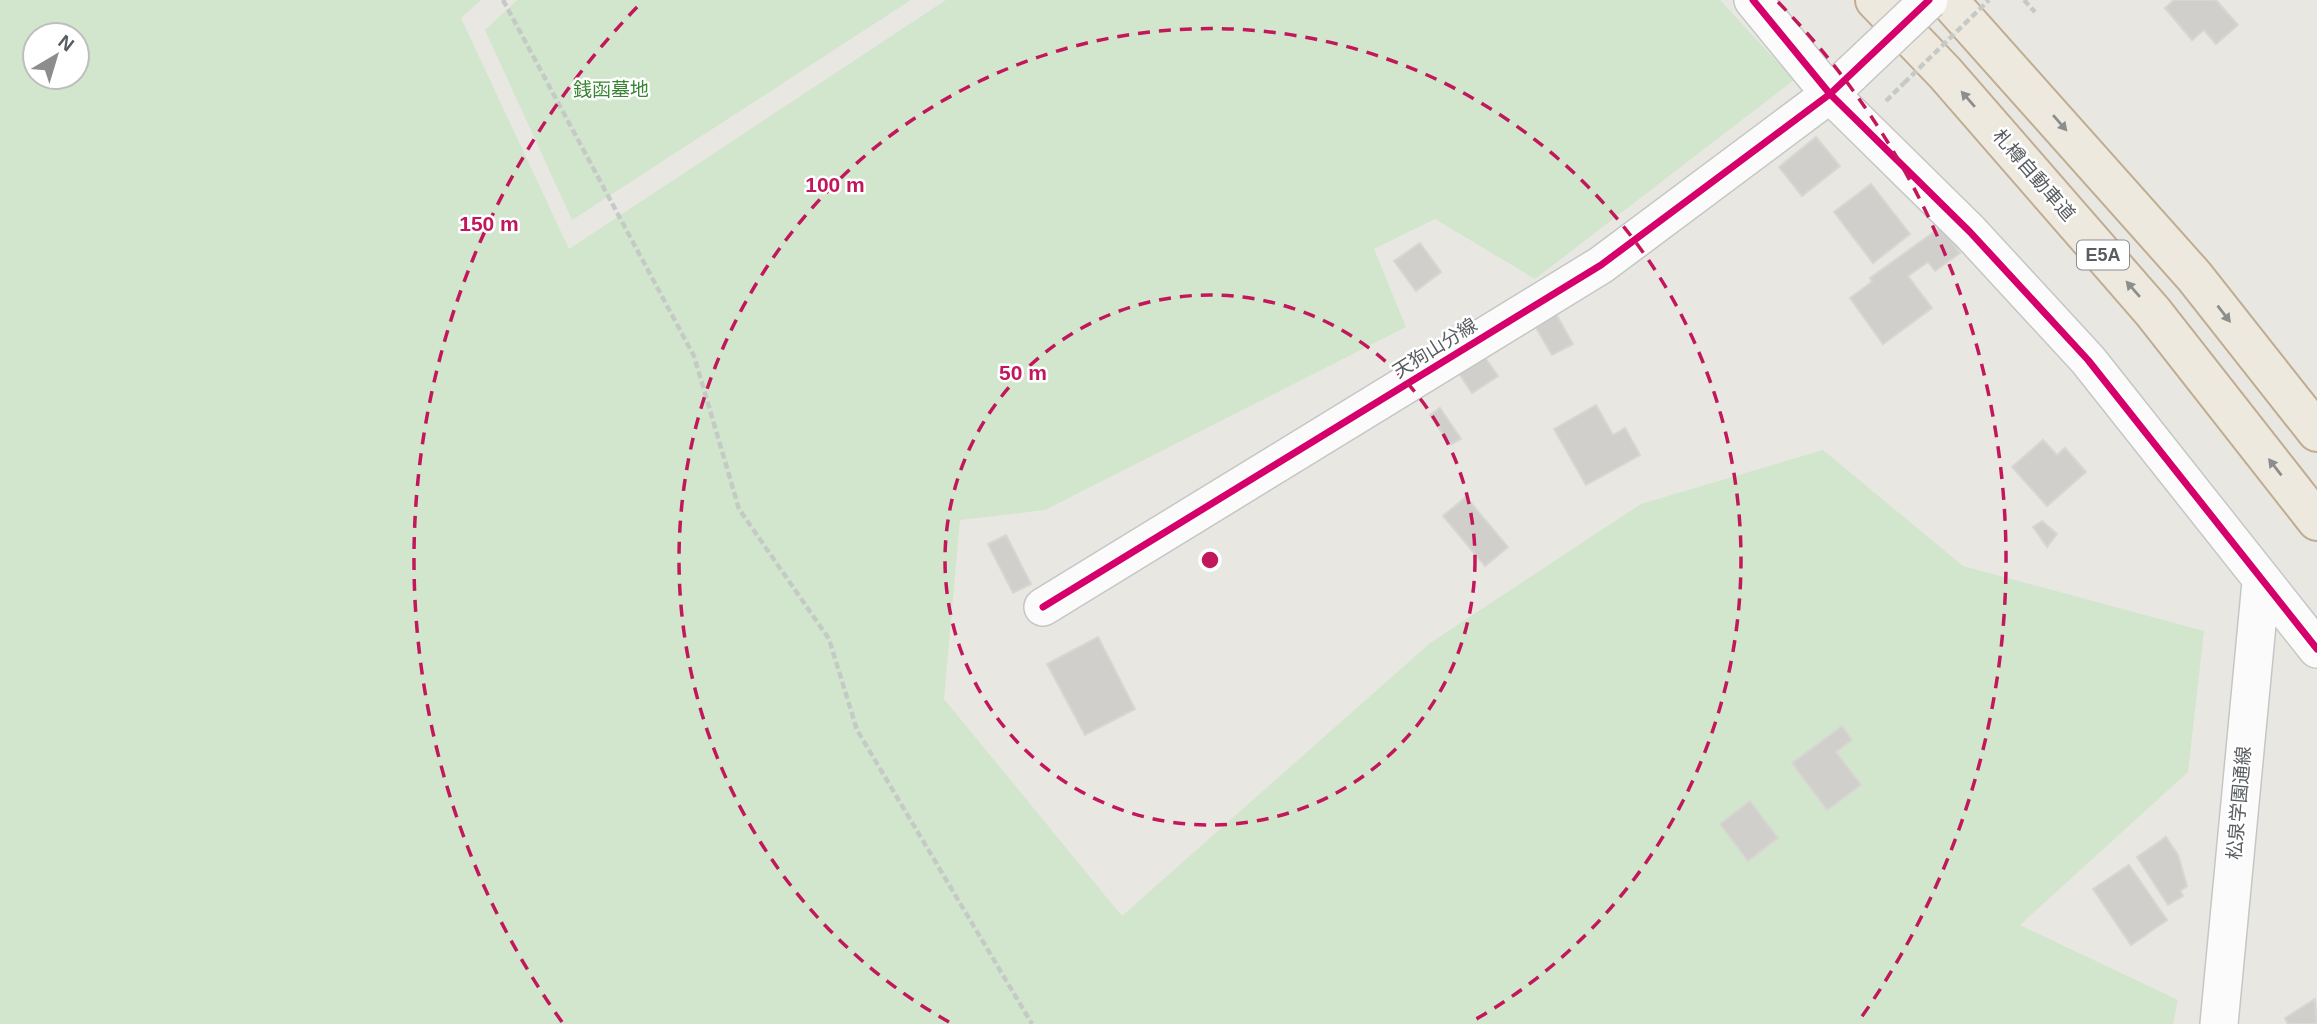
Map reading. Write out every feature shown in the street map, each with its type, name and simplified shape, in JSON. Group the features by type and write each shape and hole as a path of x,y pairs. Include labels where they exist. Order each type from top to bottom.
{"highway":[{"name":"札樽自動車道","path":"1875,0 1945,73 2153,312 2317,521"},
{"name":"E5A","path":"1948,0 2194,276 2317,432"}],"street":[{"path":"1753,0 1841,83 1970,232 2088,360 2261,582 2317,649"},
{"name":"天狗山分線","path":"1043,607 1601,265 1841,83 1928,0"},
{"name":"松泉学園通線","path":"2219,1024 2261,582"}],"path":[{"path":"503,0 694,356 739,509 829,639 857,730 1032,1024"},
{"path":"1882,104 1989,0"},
{"path":"2024,0 2035,12"}],"green space":[{"path":"0,0 481,0 461,18 569,249 946,0 1720,0 1794,80 1535,279 1435,219 1374,249 1406,327 1045,510 960,520 944,699 1122,916 1430,643 1641,504 1823,450 1963,566 2204,631 2188,772 2020,925 2178,1000 2173,1024 0,1024"},
{"name":"銭函墓地","path":"517,0 911,0 572,220 485,30"}],"building":[{"path":"2174,0 2216,0 2238,25 2216,44 2204,30 2192,40 2165,8"},
{"path":"1816,137 1840,166 1802,196 1779,167"},
{"path":"1871,184 1910,234 1873,263 1834,212"},
{"path":"1941,227 1960,253 1935,271 1928,262 1908,276 1932,308 1883,344 1850,298 1872,282 1870,278"},
{"path":"1420,243 1441,272 1416,291 1394,261"},
{"path":"1556,314 1573,344 1552,355 1535,326"},
{"path":"1481,352 1498,376 1472,393 1456,369"},
{"path":"1596,405 1613,435 1625,428 1640,455 1586,485 1554,429"},
{"path":"1440,408 1461,439 1450,445 1430,415"},
{"path":"2043,440 2057,455 2065,448 2086,472 2047,506 2012,467"},
{"path":"1466,497 1508,547 1485,566 1443,516"},
{"path":"2042,521 2057,534 2047,547 2033,527"},
{"path":"1006,535 1031,584 1013,593 988,544"},
{"path":"1098,637 1135,709 1085,735 1047,664"},
{"path":"1842,726 1852,740 1836,752 1861,785 1827,810 1792,763"},
{"path":"1750,801 1778,838 1748,861 1720,824"},
{"path":"2166,837 2178,855 2187,886 2180,891 2183,896 2168,905 2137,857"},
{"path":"2129,865 2167,920 2131,945 2093,889"},
{"path":"2315,999 2317,1024 2288,1024 2285,1018"}],"cycle path":[{"path":"1753,0 1830,94 1970,232 2088,360 2317,649"},
{"path":"1043,607 1601,265 1830,94 1929,0"}]}
